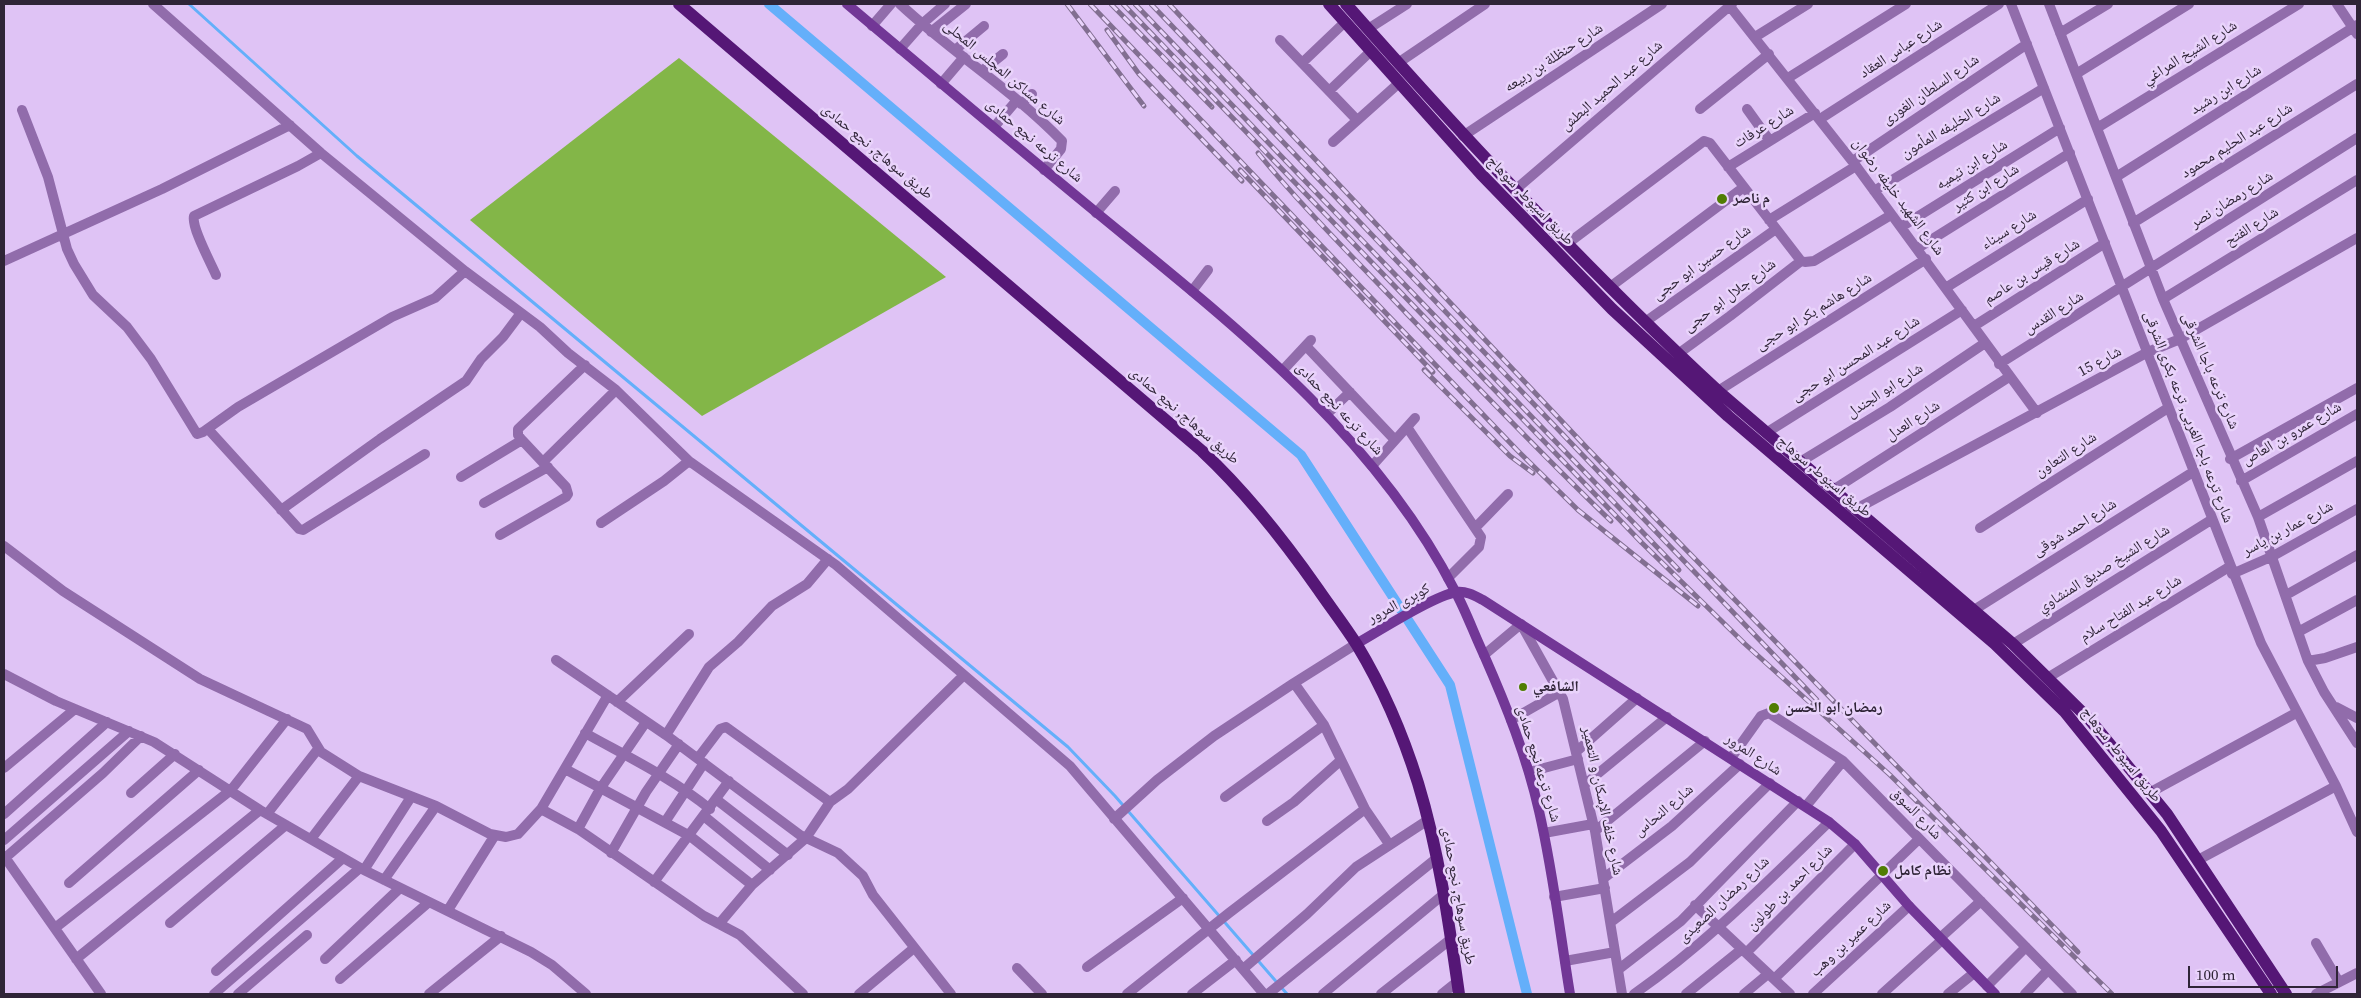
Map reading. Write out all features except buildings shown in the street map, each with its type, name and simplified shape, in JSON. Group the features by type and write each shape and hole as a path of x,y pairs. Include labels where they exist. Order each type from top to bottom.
{"main road":[{"name":"طريق سوهاج, نجع حمادى","path":"679,4 1221,470 1258,509 1291,550 1356,644 1375,678 1398,730 1418,784 1438,858 1458,988"},
{"name":"طريق اسيوط, سوهاج","path":"1329,4 1481,174 1612,310 1728,416 1930,580 1974,610 2049,677 2090,720 2151,792 2286,994"},
{"name":"طريق اسيوط, سوهاج","path":"1346,4 1463,136 1645,322 1718,391 1856,510 2034,680 2077,726 2128,788 2170,844 2271,994"},
{"path":"1612,310 1623,300"},
{"path":"2106,761 2114,760 2117,751"},
{"path":"2128,788 2131,780 2139,778"}],"street":[{"path":"154,4 321,153 465,271 521,313 616,390 689,461 828,559 1070,766 1264,994"},
{"name":"شارع ترعه نجع حمادى","path":"847,4 1044,170 1192,290 1283,370 1327,414 1372,466 1412,520 1456,592 1511,720 1529,772 1544,833 1570,994"},
{"path":"872,26 891,4"},
{"name":"شارع مساكن المجلس المحلى","path":"900,4 931,32 1019,102 1062,141 1061,148 1044,170"},
{"path":"900,49 922,24 945,4"},
{"path":"931,32 966,4"},
{"path":"1368,29 1407,4"},
{"path":"1398,63 1485,4"},
{"name":"شارع حنظلة بن ربيعه","path":"1463,136 1662,4"},
{"name":"شارع الشهيد خليفه رضوان","path":"1730,4 1918,248 2009,377 2037,413"},
{"name":"شارع عبد الحميد البطش","path":"1515,190 1730,4"},
{"path":"1755,37 1808,4"},
{"path":"1788,78 1906,4"},
{"name":"شارع عباس العقاد","path":"1817,116 1999,4"},
{"name":"شارع ترعه باجا الغربى, ترعه بكرى الشرقى","path":"2011,4 2148,352 2211,520 2261,643 2296,714 2336,786 2357,832"},
{"path":"2060,33 2108,4"},
{"path":"2076,74 2189,4"},
{"name":"شارع الشيخ المراغي","path":"2097,128 2298,4"},
{"path":"2337,4 2356,29"},
{"name":"شارع ترعه باجا الشرقى","path":"2052,5 2060,33 2163,299 2230,459 2258,517 2308,661 2357,743"},
{"path":"1302,63 1345,22"},
{"path":"955,50 984,26"},
{"name":"شارع ابن رشيد","path":"2116,177 2356,29"},
{"path":"1280,40 1357,120"},
{"name":"شارع السلطان الغورى","path":"1769,220 1854,164 2027,44"},
{"path":"1329,91 1371,51"},
{"path":"982,71 1003,54"},
{"path":"1700,109 1769,54"},
{"path":"941,84 964,57"},
{"path":"1333,142 1399,83"},
{"name":"شارع عبد الحليم محمود","path":"2134,223 2357,84"},
{"name":"شارع الخليفه المأمون","path":"1874,191 2044,88"},
{"path":"994,127 1019,102 1032,94"},
{"path":"1747,109 1770,141"},
{"path":"22,110 48,177 63,234 74,264 93,295 127,327 195,432 200,434 274,386 392,317 435,298 465,271"},
{"name":"شارع عرفات","path":"1728,167 1770,141 1817,116"},
{"path":"4,261 162,189 290,125"},
{"name":"شارع ابن تيميه","path":"1901,227 2060,128"},
{"name":"شارع رمضان نصر","path":"2122,286 2357,138"},
{"path":"1567,244 1701,142 1710,143 1800,261 1814,261 1891,215"},
{"path":"216,275 196,229 194,216 321,153"},
{"name":"شارع ابن كثير","path":"1918,248 2070,153"},
{"name":"شارع الفتح","path":"2163,299 2357,180"},
{"path":"1610,287 1744,187"},
{"path":"1096,213 1114,191"},
{"name":"شارع سيناء","path":"1947,287 2088,199"},
{"name":"شارع حسين ابو حجى","path":"1645,322 1776,229"},
{"name":"شارع 15","path":"1856,510 2148,352 2180,340 2357,238"},
{"name":"شارع قيس بن عاصم","path":"1974,326 2105,243"},
{"name":"شارع هاشم بكر ابو حجى","path":"1718,391 1926,259"},
{"name":"شارع جلال ابو حجى","path":"1678,354 1800,261"},
{"path":"1192,290 1208,270"},
{"name":"شارع القدس","path":"2000,364 2118,291 2122,286"},
{"name":"شارع عبد المحسن ابو حجى","path":"1766,433 1962,310"},
{"path":"281,510 380,439 466,381 481,358 503,337 521,313"},
{"path":"1283,370 1309,343 1350,392 1396,440"},
{"name":"شارع ابو الجندل","path":"1800,462 1890,407 1985,343"},
{"path":"500,535 566,497 568,490 566,487 518,435 521,425 585,365"},
{"name":"شارع العدل","path":"1833,490 2009,377"},
{"path":"2230,459 2357,388"},
{"path":"484,503 545,465 616,390"},
{"path":"1327,414 1350,392"},
{"name":"شارع التعاون","path":"1980,528 2168,408"},
{"name":"شارع عمرو بن العاص","path":"2241,481 2357,414"},
{"path":"1372,466 1415,418"},
{"path":"1407,427 1482,537 1481,544 1448,578"},
{"path":"208,429 299,529 308,528 426,454"},
{"path":"461,477 522,440"},
{"path":"601,523 664,481 689,461"},
{"path":"2258,517 2357,461"},
{"name":"شارع احمد شوقى","path":"1974,610 2193,472"},
{"path":"1475,528 1508,494"},
{"name":"شارع عمار بن ياسر","path":"2231,570 2273,556 2357,509"},
{"name":"شارع الشيخ صديق المنشاوي","path":"2013,644 2211,520"},
{"path":"5,548 63,591 200,679 307,729 318,749 359,776 436,806 495,835 511,837 518,834 540,809 608,695"},
{"path":"2286,595 2357,555"},
{"path":"666,735 709,667 738,642 772,606 807,584 828,559"},
{"name":"شارع عبد الفتاح سلام","path":"2049,677 2231,570"},
{"name":"كوبرى المرور","path":"1356,644 1437,599 1456,592"},
{"name":"شارع المرور","path":"1456,592 1475,596 1521,624 1829,822 1855,844 1910,906 1995,994"},
{"path":"2298,632 2357,600"},
{"path":"1484,655 1521,624"},
{"name":"شارع خلف الإسكان و التعمير","path":"1521,624 1560,692 1594,828 1622,994"},
{"path":"617,702 689,634"},
{"path":"1114,819 1157,780 1214,736 1356,644"},
{"path":"2308,661 2325,658 2357,647"},
{"path":"556,660 701,760 783,823 806,838 838,853 853,866 951,994"},
{"path":"4,674 56,701 129,730 175,754 264,812 362,869 501,936 552,965 586,994"},
{"path":"719,924 752,886 806,838 830,802 848,788 964,675"},
{"path":"1294,683 1324,725 1365,809 1389,844"},
{"path":"1511,720 1560,692"},
{"path":"1529,772 1577,755 1637,698"},
{"path":"2334,706 2357,718"},
{"path":"4,768 75,709"},
{"name":"شارع السوق","path":"1736,761 1762,716 1769,713 1843,761 2072,994"},
{"path":"2151,792 2296,714"},
{"path":"1584,785 1667,717"},
{"path":"55,928 231,790 288,719"},
{"path":"4,814 107,722"},
{"path":"578,829 600,789 646,722"},
{"path":"1224,797 1324,725"},
{"path":"665,822 720,729 726,727 830,802"},
{"path":"4,840 129,730"},
{"path":"585,733 686,789 708,813 770,870"},
{"path":"101,994 4,857 103,773 141,736"},
{"path":"1544,833 1594,828 1704,741"},
{"path":"611,853 678,744"},
{"path":"76,959 264,812 318,749"},
{"path":"131,792 175,754"},
{"path":"1267,821 1294,802 1340,761"},
{"name":"شارع النحاس","path":"1604,883 1672,826 1736,761"},
{"path":"1619,969 1681,921 1802,804 1843,761"},
{"path":"565,769 690,836 752,886"},
{"path":"69,883 199,770"},
{"path":"311,839 359,776"},
{"path":"654,882 708,813 730,781"},
{"path":"1610,922 1690,862 1770,783"},
{"path":"2198,860 2336,786"},
{"path":"214,994 362,869 411,797"},
{"path":"717,800 788,855"},
{"path":"384,880 436,806"},
{"path":"540,809 578,829 704,916 746,940 798,992"},
{"path":"1127,994 1365,809"},
{"path":"1243,969 1307,914 1356,867 1428,820"},
{"name":"شارع رمضان الصعيدى","path":"1634,994 1673,966 1720,928 1829,822"},
{"path":"170,923 286,825"},
{"path":"448,910 495,835"},
{"path":"1744,994 1771,977 1919,839"},
{"name":"شارع احمد بن طولون","path":"1686,994 1744,951 1855,844"},
{"path":"216,971 343,858"},
{"path":"1268,994 1438,858"},
{"path":"1554,897 1604,883"},
{"path":"325,959 400,888"},
{"path":"1323,994 1444,894"},
{"path":"1087,967 1183,898"},
{"path":"1882,994 1981,901"},
{"path":"340,979 429,902"},
{"path":"1696,905 1790,994"},
{"name":"شارع عمير بن وهب","path":"1813,994 1910,906"},
{"path":"238,994 307,935"},
{"path":"430,994 501,936"},
{"path":"1381,994 1451,939"},
{"path":"2316,943 2339,982"},
{"path":"1987,986 2026,947"},
{"path":"859,994 914,948"},
{"path":"1565,961 1615,952"},
{"path":"1192,994 1236,960"},
{"path":"1017,968 1042,994"},
{"path":"2025,994 2048,970"},
{"path":"1948,994 1974,973"},
{"path":"2316,994 2357,973"},
{"path":"1442,994 1458,988"}],"green space":[{"path":"679,58 946,277 702,416 470,220"}],"waterway":[{"path":"189,4 357,156 1068,747 1115,796 1287,994"},
{"path":"769,4 1301,455 1450,685 1527,994"}],"railway":[{"path":"1067,4 1144,106"},
{"path":"1090,4 1517,450 1578,510 1698,606"},
{"path":"1111,4 1212,107"},
{"path":"1123,4 1642,543 1745,644 1890,775 2112,994"},
{"path":"1135,4 1679,570"},
{"path":"1151,4 1817,700"},
{"path":"1169,4 1587,448 2078,952"},
{"path":"1107,30 1139,74 1242,181"},
{"path":"1258,153 1312,215 1534,445 1611,521"},
{"path":"1240,170 1433,372"},
{"path":"1424,370 1510,456 1533,473"}],"place":[{"name":"م ناصر","path":"1722,199"},
{"name":"الشافعي","path":"1523,687"},
{"name":"رمضان ابو الحسن","path":"1774,708"},
{"name":"نظام كامل","path":"1883,871"}]}
